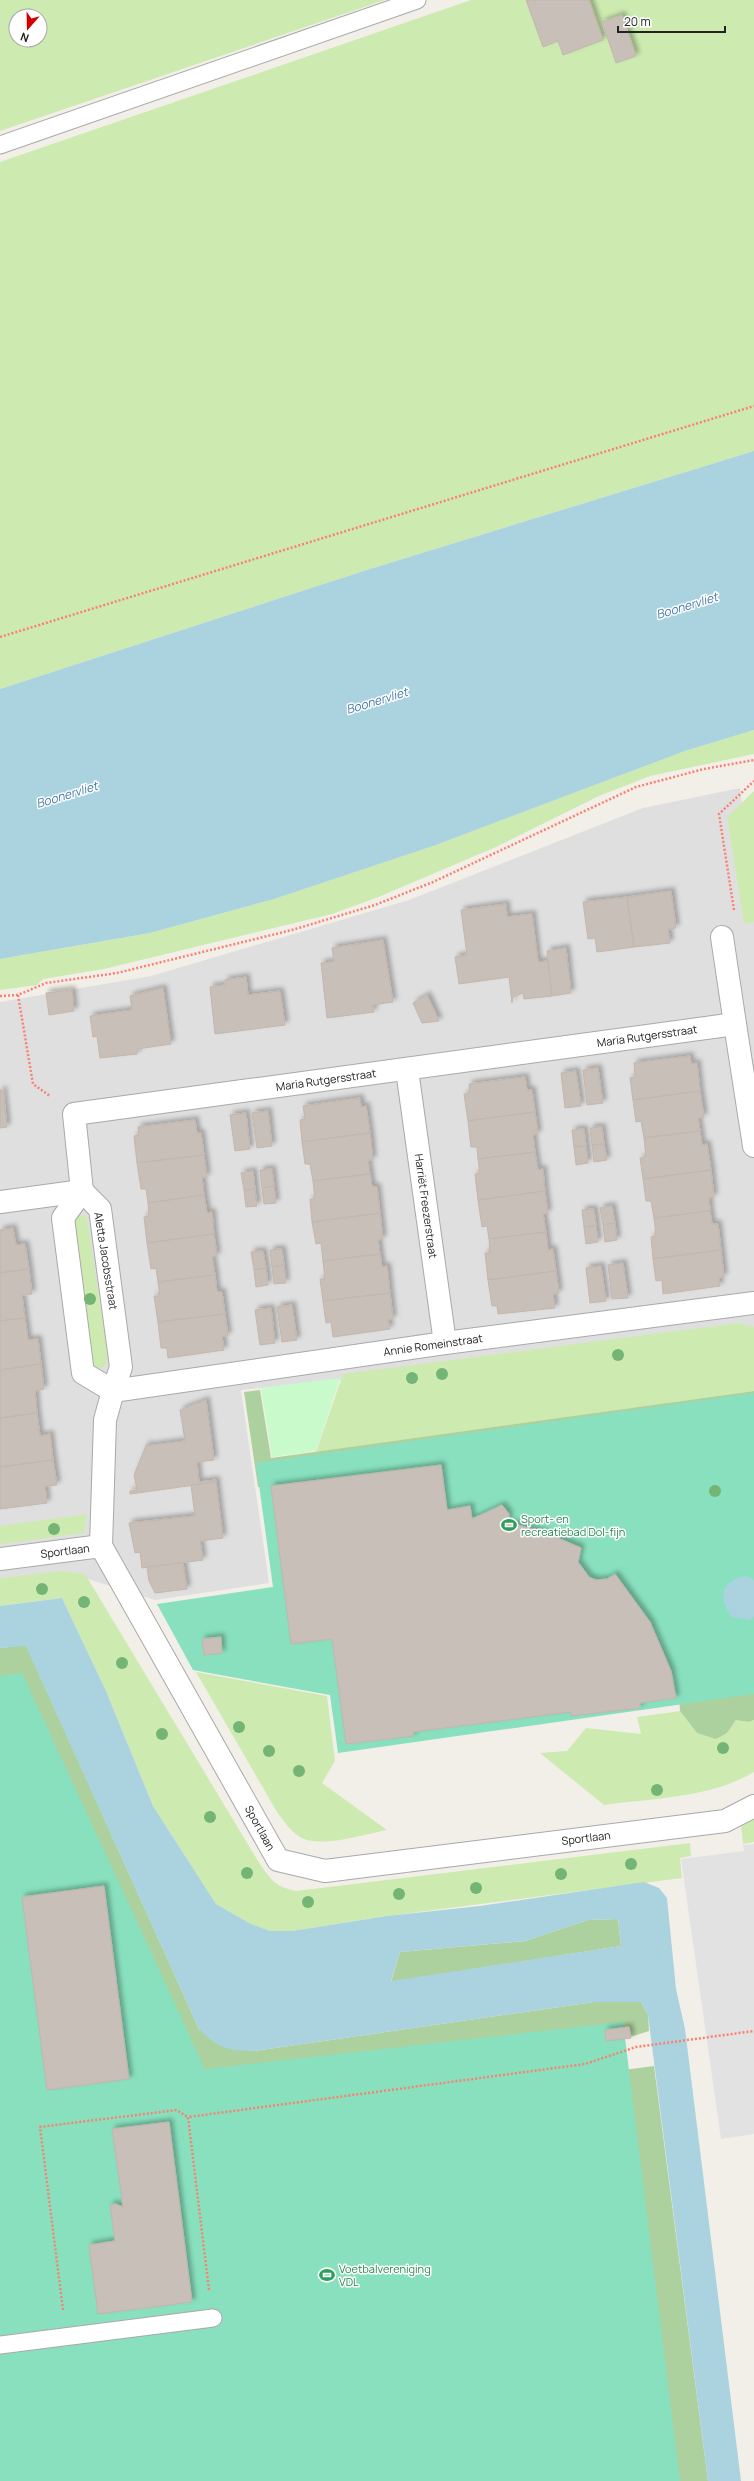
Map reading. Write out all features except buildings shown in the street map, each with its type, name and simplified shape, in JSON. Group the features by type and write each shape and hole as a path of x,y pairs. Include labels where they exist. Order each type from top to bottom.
{"street":[{"path":"722,937 754,1146"},
{"name":"Maria Rutgersstraat","path":"82,1191 74,1114 407,1070 735,1024"},
{"name":"Harriët Freezerstraat","path":"407,1070 445,1343"},
{"path":"0,1202 82,1191"},
{"path":"82,1191 64,1218 83,1373 113,1392"},
{"name":"Aletta Jacobsstraat","path":"82,1191 100,1209 121,1367 105,1420 101,1546"},
{"name":"Annie Romeinstraat","path":"113,1392 445,1343 754,1303"},
{"name":"Sportlaan","path":"0,1559 101,1546 278,1860 325,1871 725,1821 754,1806"}],"lane":[{"path":"0,145 417,0"},
{"path":"0,2345 213,2318"}],"path":[{"path":"0,637 754,406"},
{"path":"0,996 18,995 46,983 117,973 292,930 375,905 453,873 636,787 704,769 754,760"},
{"path":"722,937 737,934 718,814 754,781"},
{"path":"18,995 33,1084"},
{"path":"67,2336 40,2127 176,2110 188,2117 585,2064 636,2047 697,2038 754,2032"},
{"path":"188,2117 213,2318"}],"shaded area":[{"path":"740,788 754,895 754,1338 241,1390 269,1583 155,1600 72,1574 0,1583 0,1002 151,976 409,900 643,808"},
{"path":"754,1844 754,2134 721,2139 681,1859 744,1851 743,1845"}],"green space":[{"path":"0,0 385,0 0,131"},
{"path":"471,0 754,0 754,451 370,569 0,689 0,162"},
{"path":"754,730 754,754 650,776 599,796 496,847 376,898 332,914 104,969 43,979 37,985 0,990 0,959 150,933 274,899 436,845 685,751"},
{"path":"754,791 754,922 744,924 727,817"},
{"path":"78,1213 87,1218 107,1350 107,1361 103,1368 97,1368 91,1363 71,1219"},
{"path":"739,1323 754,1327 754,1391 316,1452 343,1374"},
{"path":"340,1378 316,1451 272,1457 261,1388"},
{"path":"260,1390 271,1458 754,1391 754,1421 258,1487 244,1392"},
{"name":"Sport- en recreatiebad Dol-fijn","path":"754,1393 754,1694 338,1753 330,1695 193,1670 157,1604 273,1587 256,1463"},
{"path":"87,1514 84,1533 0,1544 0,1526"},
{"path":"60,1571 85,1574 258,1861 270,1878 283,1887 296,1891 690,1843 691,1856 680,1858 682,1878 387,1916 292,1931 270,1931 251,1924 216,1904 153,1806 106,1691 62,1598 0,1606 0,1578"},
{"path":"26,1645 199,2029 254,2051 594,2002 641,2002 648,2015 649,2031 602,2046 219,2096 0,1687 0,1648"},
{"path":"754,1668 754,1720 749,1722 736,1720 727,1733 716,1739 697,1733 680,1711 678,1686"},
{"path":"196,1672 327,1696 335,1761 322,1783 387,1830 343,1840 319,1842 296,1835 287,1826 277,1812"},
{"name":"Voetbalvereniging VDL","path":"22,1673 205,2069 623,2022 680,2481 0,2481 0,1676"},
{"path":"680,1711 697,1733 727,1733 736,1720 749,1722 754,1720 754,1772 737,1781 701,1792 682,1796 604,1805 540,1753 567,1751 586,1728 641,1734 637,1717"},
{"path":"754,1814 754,1842 743,1844 741,1825"},
{"path":"618,1919 621,1946 391,1982 400,1952 525,1941 588,1920"},
{"path":"654,2066 708,2481 670,2481 616,2071"}],"water":[{"name":"Boonervliet","path":"754,451 754,730 685,751 436,845 274,899 150,933 0,959 0,689 370,569"},
{"path":"746,1576 754,1580 754,1617 749,1620 732,1617 727,1610 723,1597 724,1591 731,1581"},
{"path":"62,1598 106,1691 153,1806 216,1904 251,1924 270,1931 292,1931 387,1916 480,1906 644,1882 659,1888 667,1898 676,1989 685,2029 741,2481 708,2481 648,2015 641,2002 594,2002 254,2051 230,2049 218,2044 199,2029 26,1646 0,1648 0,1606","holes":["618,1919 621,1946 391,1981 400,1952 525,1941 588,1920"]}],"place":[{"name":"Sport- en recreatiebad Dol-fijn","path":"509,1525"},
{"name":"Voetbalvereniging VDL","path":"327,2275"}]}
